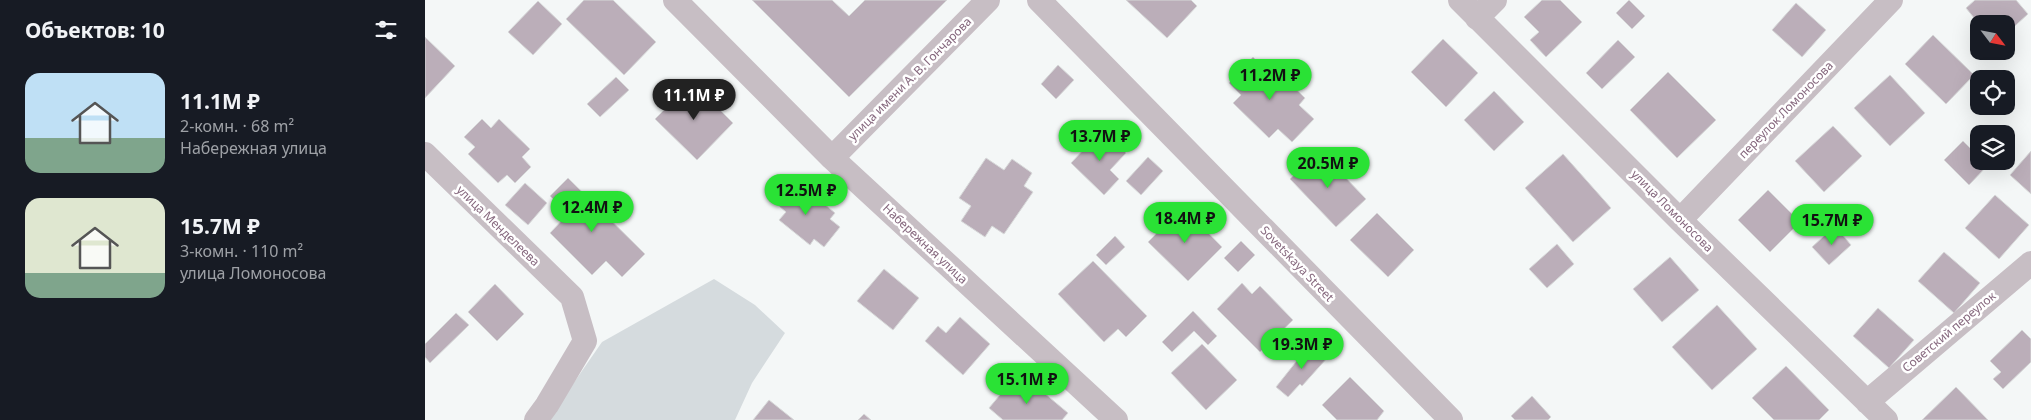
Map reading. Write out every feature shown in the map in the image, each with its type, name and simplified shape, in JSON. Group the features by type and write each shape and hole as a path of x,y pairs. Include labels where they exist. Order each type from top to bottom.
{"street":[{"name":"Набережная улица","path":"675,0 832,158 1116,420"},
{"name":"улица имени А. В. Гончарова","path":"832,158 988,0"},
{"name":"Sovetskaya Street","path":"1039,0 1451,420"},
{"name":"улица Ломоносова","path":"1460,0 1680,220 1886,420"},
{"path":"1477,18 1495,0"},
{"name":"переулок Ломоносова","path":"1680,220 1891,0"},
{"name":"улица Менделеева","path":"425,154 572,297 585,341 536,420"},
{"name":"Советский переулок","path":"1867,402 2031,262"}],"shaded area":[{"path":"714,279 755,305 785,333 752,383 735,420 548,420 602,342"}],"building":[{"path":"584,0 613,0 656,42 624,75 566,19"},
{"path":"752,0 832,0 849,16 865,0 947,0 849,97"},
{"path":"1126,0 1191,0 1197,6 1167,38"},
{"path":"1542,0 1560,0 1582,22 1546,57 1530,40 1539,32 1524,17"},
{"path":"1629,0 1645,16 1632,29 1616,13"},
{"path":"1975,0 2016,0 2028,14 2015,26 2015,15 1972,15 1966,8"},
{"path":"538,1 562,24 533,55 508,32"},
{"path":"1796,3 1826,30 1802,57 1772,30"},
{"path":"1933,35 1970,71 1970,79 1946,104 1905,64"},
{"path":"425,37 455,66 425,98"},
{"path":"1443,39 1478,73 1446,107 1411,72"},
{"path":"1618,40 1635,57 1602,89 1586,73"},
{"path":"1253,57 1269,73 1274,68 1305,98 1299,105 1314,119 1292,142 1278,129 1269,138 1233,103 1241,95 1229,83"},
{"path":"1058,65 1074,80 1056,99 1041,84"},
{"path":"1668,72 1716,120 1677,158 1630,110"},
{"path":"1890,75 1925,113 1890,146 1854,108"},
{"path":"616,77 629,90 600,117 587,104"},
{"path":"692,82 733,123 697,160 655,119"},
{"path":"1494,91 1524,122 1494,151 1464,120"},
{"path":"482,119 491,128 499,119 530,149 522,157 531,167 515,183 507,175 498,183 468,154 475,147 464,137"},
{"path":"1833,126 1862,156 1824,192 1795,161"},
{"path":"1102,130 1126,153 1110,170 1119,179 1104,195 1071,163"},
{"path":"1963,141 1970,148 1970,170 1983,170 1969,185 1944,160"},
{"path":"1320,151 1366,199 1336,227 1290,179"},
{"path":"2031,151 2031,194 2010,175"},
{"path":"1563,154 1611,208 1573,242 1525,188"},
{"path":"1148,157 1163,171 1141,195 1126,181"},
{"path":"986,158 1004,170 1012,159 1032,173 1024,186 1033,192 1004,234 992,226 985,237 961,221 971,206 959,198"},
{"path":"568,178 645,254 622,277 606,261 592,275 550,233 568,214 550,196"},
{"path":"525,183 547,203 528,225 505,205"},
{"path":"787,183 801,194 805,188 835,213 830,219 840,227 824,247 814,239 810,245 779,220 786,212 773,201"},
{"path":"1768,190 1800,222 1770,252 1738,220"},
{"path":"1995,195 2029,225 1999,259 1965,228"},
{"path":"1183,207 1222,247 1188,281 1148,242"},
{"path":"1377,213 1414,250 1388,277 1350,240"},
{"path":"1835,226 1851,245 1829,265 1812,247"},
{"path":"1115,236 1125,247 1106,265 1096,255"},
{"path":"1241,241 1255,255 1238,272 1224,258"},
{"path":"1557,244 1574,264 1547,288 1529,269"},
{"path":"1944,252 1980,283 1954,313 1918,281"},
{"path":"1670,257 1699,290 1662,322 1633,289"},
{"path":"1093,261 1147,316 1126,337 1118,329 1104,342 1058,294"},
{"path":"884,269 919,298 893,330 857,301"},
{"path":"1242,283 1252,294 1260,286 1293,320 1260,352 1217,309"},
{"path":"495,284 524,314 497,341 468,312"},
{"path":"1717,305 1757,349 1712,390 1672,347"},
{"path":"1878,308 1914,340 1889,368 1853,336"},
{"path":"1193,311 1217,336 1208,345 1194,331 1172,352 1162,342"},
{"path":"456,313 469,325 430,363 425,357 425,344"},
{"path":"960,317 990,344 963,375 925,341 938,326 946,333"},
{"path":"2022,330 2031,339 2031,362 2003,389 1993,379 2001,372 1990,361"},
{"path":"1311,343 1328,357 1302,386 1300,384 1288,397 1276,387"},
{"path":"1202,344 1237,380 1206,410 1171,373"},
{"path":"1786,366 1829,410 1819,420 1774,420 1752,398"},
{"path":"1350,377 1384,411 1377,420 1337,420 1322,405"},
{"path":"1031,382 1068,413 1062,420 1003,420 989,408 1010,383 1022,393"},
{"path":"1956,387 1988,420 1922,420"},
{"path":"1532,396 1551,417 1548,420 1515,420 1511,416"},
{"path":"769,400 794,420 753,420"},
{"path":"864,414 871,420 858,420"}]}
